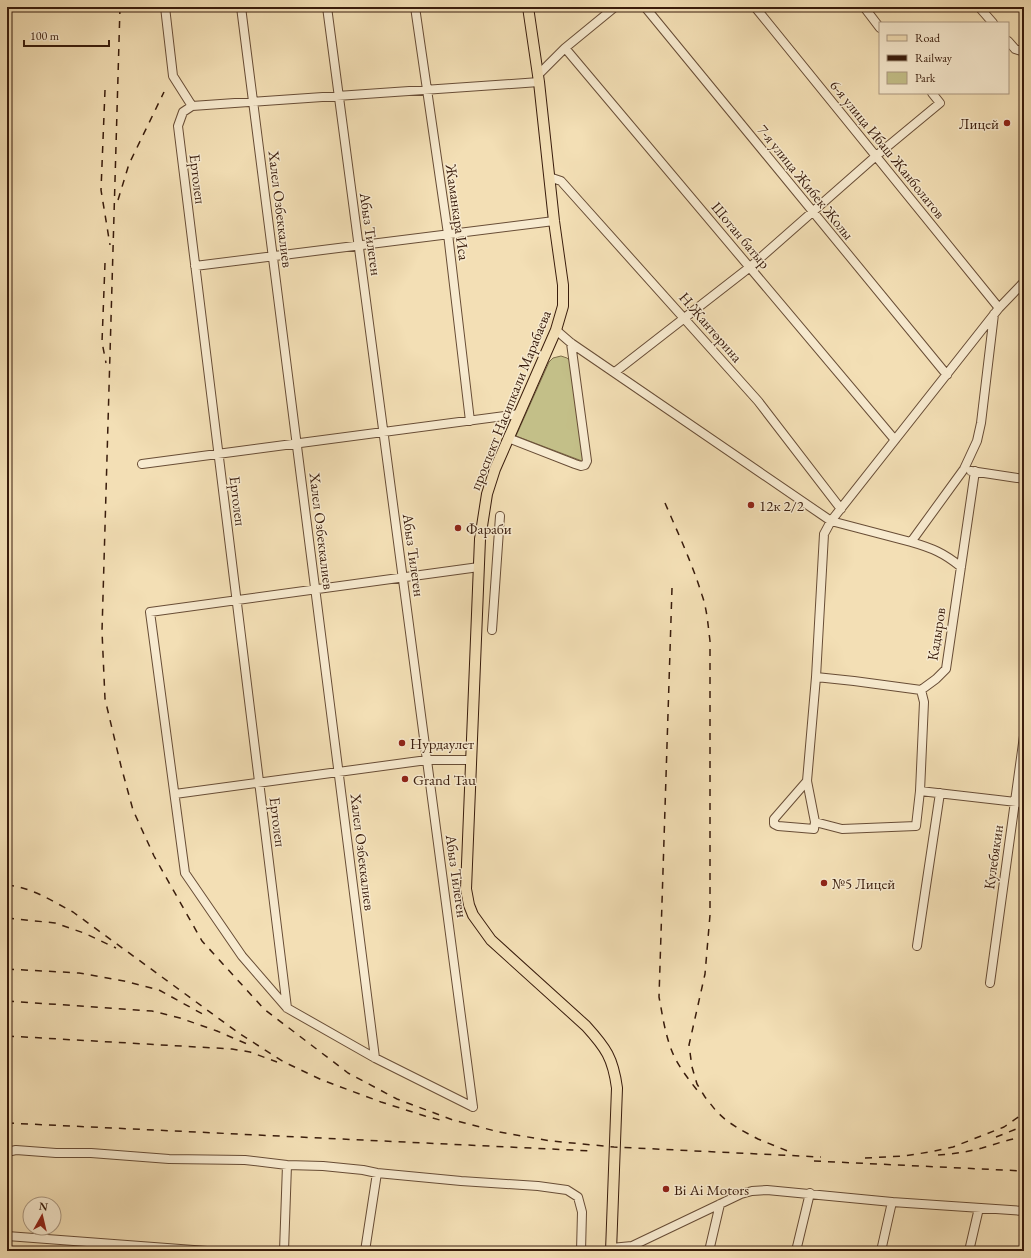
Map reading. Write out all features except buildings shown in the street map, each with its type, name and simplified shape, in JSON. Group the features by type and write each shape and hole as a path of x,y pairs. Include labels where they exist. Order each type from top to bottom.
{"main road":[{"name":"проспект Насипкали Марабаева","path":"528,7 564,296 561,317 556,330 508,438 495,469 487,494 480,538 466,889 469,905 473,915 491,940 586,1026 610,1056 615,1070 617,1088 611,1250"}],"street":[{"path":"166,7 173,76 192,106 427,90 538,78 565,48 615,7"},
{"name":"Халел Озбеккалиев","path":"241,7 375,1058"},
{"name":"Абыз Тилеген","path":"327,7 473,1107 375,1058"},
{"name":"Жаманкара Иса","path":"415,7 448,234 470,421"},
{"name":"7-я улица Жибек Жолы","path":"645,7 947,375"},
{"name":"6-я улица Ибаш Жанболатов","path":"755,7 876,156 997,311"},
{"path":"864,7 879,27"},
{"path":"979,7 992,22"},
{"path":"1009,42 1015,49 1024,52"},
{"name":"Шотан батыр","path":"565,48 895,440"},
{"path":"615,372 750,267 876,156 940,103 933,94"},
{"name":"Ертолеп","path":"192,106 183,112 178,126 287,1008"},
{"name":"Н.Жантөрина","path":"549,177 561,180 758,401 841,508"},
{"path":"195,266 554,221"},
{"path":"807,781 774,819 774,824 778,826 814,829 815,822 807,781 816,677 824,534 841,508 997,311 1024,282"},
{"path":"911,542 964,469 977,441 981,423 997,311"},
{"path":"556,330 572,343 832,521 925,546 947,556 961,567"},
{"path":"508,438 575,464 581,466 585,465 587,461 572,343"},
{"path":"142,464 519,414"},
{"path":"964,469 1024,479"},
{"name":"Кадыров","path":"921,690 936,679 946,669 975,472"},
{"path":"492,630 500,516"},
{"path":"375,1058 287,1008 242,956 186,873 150,612 479,567"},
{"path":"815,822 842,829 916,826 920,791 924,702 921,690 854,680 816,677"},
{"name":"Кулебякин","path":"990,983 1024,736"},
{"path":"175,794 427,760 470,760"},
{"path":"920,791 1024,803"},
{"path":"917,946 940,793"},
{"path":"7,1152 16,1150 56,1153 91,1153 169,1159 245,1160 287,1165 323,1166 461,1181 538,1186 567,1190 578,1197 582,1212 581,1251"},
{"path":"284,1251 287,1165"},
{"path":"365,1251 377,1173"},
{"path":"611,1250 632,1246 741,1194 752,1191 767,1190 810,1193 892,1202 1024,1211"},
{"path":"796,1251 810,1193"},
{"path":"881,1251 892,1202"},
{"path":"709,1251 720,1204"},
{"path":"969,1251 979,1208"},
{"path":"7,1236 207,1251"}],"green space":[{"path":"561,356 567,358 571,362 582,461 516,436 549,362 553,358"}],"railway":[{"path":"120,7 102,631 105,699 133,810 154,856 202,941 264,1009 348,1073 397,1099 453,1120 499,1132 551,1141 614,1147 821,1157"},
{"path":"105,90 101,190 110,245"},
{"path":"118,200 129,164 164,92"},
{"path":"105,263 102,342 106,363"},
{"path":"665,503 704,600 710,641 710,915 705,974 689,1045 692,1067 697,1084 705,1097 717,1112 727,1121 758,1139 790,1152"},
{"path":"672,588 659,997 665,1029 673,1053 681,1068 697,1090"},
{"path":"7,885 16,886 33,892 73,912 240,1034 284,1062 322,1080 381,1102 440,1120"},
{"path":"7,918 55,923 84,933 116,948"},
{"path":"7,969 79,973 124,981 159,990 208,1017"},
{"path":"7,1001 152,1011 180,1018 217,1031 247,1044"},
{"path":"7,1036 232,1049 250,1052 277,1062"},
{"path":"865,1158 903,1156 953,1147 1004,1127 1024,1113"},
{"path":"7,1123 592,1151"},
{"path":"996,1137 1024,1126"},
{"path":"938,1155 971,1151 1024,1137"},
{"path":"814,1161 1024,1171"}],"place":[{"name":"Лицей","path":"1007,123"},
{"name":"12к 2/2","path":"751,505"},
{"name":"Фараби","path":"458,528"},
{"name":"Нурдаулет","path":"402,743"},
{"name":"Grand Tau","path":"405,779"},
{"name":"№5 Лицей","path":"824,883"},
{"name":"Bi Ai Motors","path":"666,1189"}]}
